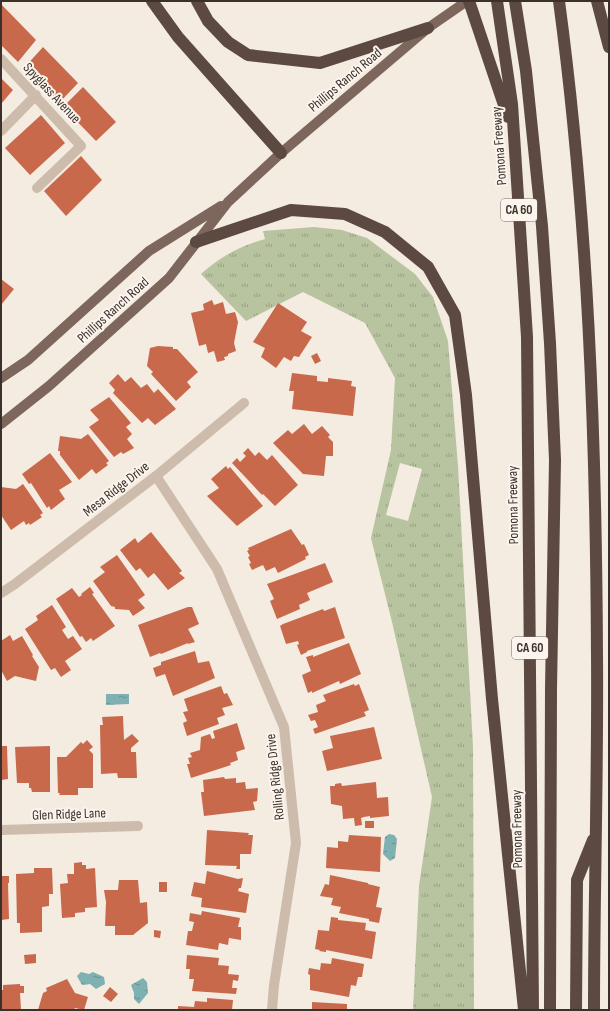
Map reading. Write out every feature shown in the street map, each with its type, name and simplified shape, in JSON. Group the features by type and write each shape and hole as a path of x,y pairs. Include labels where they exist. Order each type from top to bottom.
{"highway":[{"path":"152,1 178,37 281,153"},
{"path":"198,1 208,21 228,42 248,55 320,63 428,28"},
{"path":"468,1 514,133"},
{"name":"Pomona Freeway","path":"497,1 512,104 527,337 533,1010"},
{"path":"516,1 526,72 542,226 550,343 555,460 551,689 550,1010"},
{"path":"560,1 573,99 592,373 597,655 594,1010"},
{"path":"597,1 609,47"},
{"path":"196,242 291,210 345,214 385,232 428,267 455,315 466,395 492,699 524,1010"},
{"path":"576,1010 577,880 596,834"}],"main road":[{"name":"Phillips Ranch Road","path":"1,424 49,386 169,278 228,202 281,153 428,28 468,1"},
{"name":"Phillips Ranch Road","path":"1,378 28,360 149,250 228,202"}],"street":[{"name":"Spyglass Avenue","path":"1,59 36,95 81,146 37,188"},
{"path":"1,131 36,95"},
{"name":"Mesa Ridge Drive","path":"1,593 15,584 156,476 244,403"},
{"name":"Rolling Ridge Drive","path":"156,476 217,569 284,727 296,843 274,985 272,1010"},
{"name":"Glen Ridge Lane","path":"1,830 138,826"}],"green space":[{"path":"314,227 342,230 367,238 415,274 433,297 448,341 458,466 473,747 474,1010 413,1010 419,886 432,797 371,538 391,450 395,378 365,323 303,292 246,321 201,274 216,262 231,253 247,245 265,239 263,231","holes":["400,463 422,469 408,521 386,515"]}],"water":[{"path":"106,694 129,694 129,704 106,705"},
{"path":"389,834 394,835 397,839 395,858 390,861 383,854 385,837"},
{"path":"81,972 89,974 93,972 104,977 105,984 96,989 90,984 82,985 77,976"},
{"path":"143,978 147,982 148,993 139,1004 134,999 134,993 131,985"}],"building":[{"path":"1,4 36,40 18,62 1,45"},
{"path":"43,47 78,83 59,103 24,68"},
{"path":"1,78 13,90 1,104"},
{"path":"83,87 116,122 96,141 63,107"},
{"path":"41,115 65,143 30,175 5,148"},
{"path":"81,156 102,180 66,216 44,191"},
{"path":"1,279 14,289 1,305"},
{"path":"212,300 214,305 223,302 226,314 235,312 238,322 234,343 236,351 224,357 225,360 217,362 214,351 208,353 206,344 199,346 191,313 204,310 203,304"},
{"path":"278,303 307,322 301,331 312,337 299,357 294,356 291,361 284,357 276,368 261,357 265,348 253,342"},
{"path":"158,346 173,347 173,349 177,349 198,372 187,382 191,387 176,401 151,374 153,372 147,366 150,348"},
{"path":"317,353 321,361 315,364 311,356"},
{"path":"292,373 317,376 317,381 328,382 328,378 352,381 351,386 356,387 353,416 292,409 294,391 289,391"},
{"path":"118,374 125,382 131,377 141,388 147,384 154,393 158,389 176,409 155,425 148,418 142,423 113,393 115,390 109,383"},
{"path":"109,397 131,423 126,427 132,434 127,439 134,448 123,454 121,452 114,457 89,427 99,420 90,410"},
{"path":"304,424 312,434 322,426 330,435 328,437 333,442 333,456 326,456 324,476 303,474 273,443 288,430 292,434"},
{"path":"88,434 109,461 106,463 108,465 96,474 92,469 79,480 60,455 60,451 58,451 60,436 81,439"},
{"path":"248,448 255,456 259,452 267,460 272,455 298,485 275,506 263,494 262,495 232,463 237,458 240,462 246,456 243,453"},
{"path":"50,453 72,482 59,490 65,499 51,510 49,506 47,508 31,483 29,484 22,474"},
{"path":"226,466 228,469 230,467 263,506 237,526 207,496 219,488 211,479"},
{"path":"23,484 43,513 40,515 42,517 30,525 29,523 26,525 24,521 11,530 1,515 1,487 16,489"},
{"path":"291,529 302,545 304,544 309,555 305,557 306,559 278,573 275,567 266,571 263,565 252,570 249,564 251,563 248,557 250,556 247,551 249,550 248,548"},
{"path":"151,532 182,571 179,573 185,578 168,590 154,573 148,578 140,568 136,571 120,550 135,538 138,543"},
{"path":"117,555 145,595 138,600 145,608 133,616 129,610 115,609 115,607 111,606 93,581 105,572 100,567"},
{"path":"325,563 333,582 307,593 310,600 299,605 300,609 277,619 270,601 274,599 267,584"},
{"path":"90,587 94,593 92,594 115,626 93,641 91,638 86,642 82,636 80,637 56,599 72,588 79,597"},
{"path":"52,605 66,627 62,630 68,639 73,636 82,649 65,661 71,670 61,677 55,668 51,670 25,629 38,620 36,616"},
{"path":"188,607 192,607 199,624 188,629 195,642 188,643 150,657 138,625"},
{"path":"335,607 345,638 307,651 301,655 297,645 299,644 298,641 286,644 280,626 323,609 324,611"},
{"path":"10,635 13,641 22,636 33,655 32,656 39,667 36,681 15,676 7,681 1,670 1,641"},
{"path":"349,643 361,674 340,684 339,681 312,693 312,691 308,693 302,675 311,671 306,657 313,655 313,657"},
{"path":"195,651 198,663 209,661 215,678 173,696 165,674 156,677 153,668 161,665 161,662"},
{"path":"354,684 355,686 359,684 369,710 364,712 366,716 315,734 313,729 318,727 315,720 311,721 308,715 318,712 316,705 326,701 323,695"},
{"path":"221,686 224,694 227,693 233,705 222,708 225,715 217,718 219,724 187,736 183,723 187,721 183,712 188,711 184,699"},
{"path":"123,716 124,740 132,734 139,741 131,748 131,752 136,752 137,778 118,778 117,773 101,774 100,725 103,725 102,717"},
{"path":"237,723 245,749 236,752 238,760 230,763 231,765 191,778 187,764 190,764 188,758 192,757 190,753 200,750 201,737 210,734 212,739 215,738 213,731"},
{"path":"374,727 382,759 327,771 322,751 333,748 330,736"},
{"path":"87,740 93,747 89,750 93,754 93,788 78,788 78,795 59,795 57,757 66,757 81,742 83,744"},
{"path":"1,746 7,746 8,779 1,780"},
{"path":"50,746 50,792 32,792 31,788 29,788 29,783 17,783 15,747"},
{"path":"224,777 225,779 236,778 236,783 245,782 246,789 258,788 257,801 253,802 255,810 204,816 201,792 204,792 203,780"},
{"path":"376,782 377,798 388,797 389,816 370,818 370,816 364,817 361,818 362,825 355,826 354,818 343,819 342,806 331,804 330,786 335,786 335,784 341,783 342,786"},
{"path":"365,821 374,821 374,828 365,828"},
{"path":"207,830 249,833 248,835 253,835 251,854 240,854 240,869 236,869 237,866 205,865"},
{"path":"349,835 381,837 380,872 326,868 327,847 338,848 338,841 348,842"},
{"path":"82,862 82,865 86,865 86,869 95,868 97,907 85,908 85,912 75,913 75,917 62,918 60,884 68,883 67,874 74,874 74,863"},
{"path":"34,868 52,868 53,894 49,894 49,906 42,907 42,932 20,933 20,923 17,923 16,874 34,873"},
{"path":"207,871 238,879 243,878 241,888 239,888 238,891 249,894 246,913 201,907 202,898 191,896 194,882 205,884"},
{"path":"330,875 380,887 376,907 382,908 379,923 369,921 369,919 339,913 341,907 331,905 333,898 320,896 325,884 329,885"},
{"path":"1,876 9,876 9,919 1,920"},
{"path":"119,880 138,880 140,903 147,902 148,923 133,935 115,935 115,926 105,926 106,902 104,890 118,890"},
{"path":"159,882 167,882 167,892 159,892"},
{"path":"202,911 240,918 238,927 241,927 241,940 229,938 228,945 219,943 218,950 186,945 188,931 192,931 194,922 189,921 190,913 201,915"},
{"path":"331,917 338,918 338,920 366,923 365,930 376,932 372,959 326,950 326,952 319,951 320,950 315,949 318,930 329,931"},
{"path":"154,930 161,931 160,938 154,937"},
{"path":"36,954 36,963 25,964 24,955"},
{"path":"187,955 219,958 218,965 229,966 228,974 239,975 238,981 233,980 232,988 237,988 236,994 192,991 194,979 189,979 190,969 186,969"},
{"path":"332,958 364,964 362,977 358,977 356,986 351,985 349,997 310,990 310,975 308,974 309,968 320,970 321,963 331,964"},
{"path":"67,979 75,993 88,997 84,1010 75,1008 74,1010 38,1010 43,993 47,991 46,988"},
{"path":"20,984 20,986 24,986 24,993 20,993 21,1010 1,1010 1,990 3,990 3,985"},
{"path":"110,987 118,994 111,1002 103,996"},
{"path":"207,998 233,1000 232,1010 178,1010 178,1006 194,1007 195,1001 207,1002"},
{"path":"312,1002 347,1004 347,1010 312,1010"}]}
